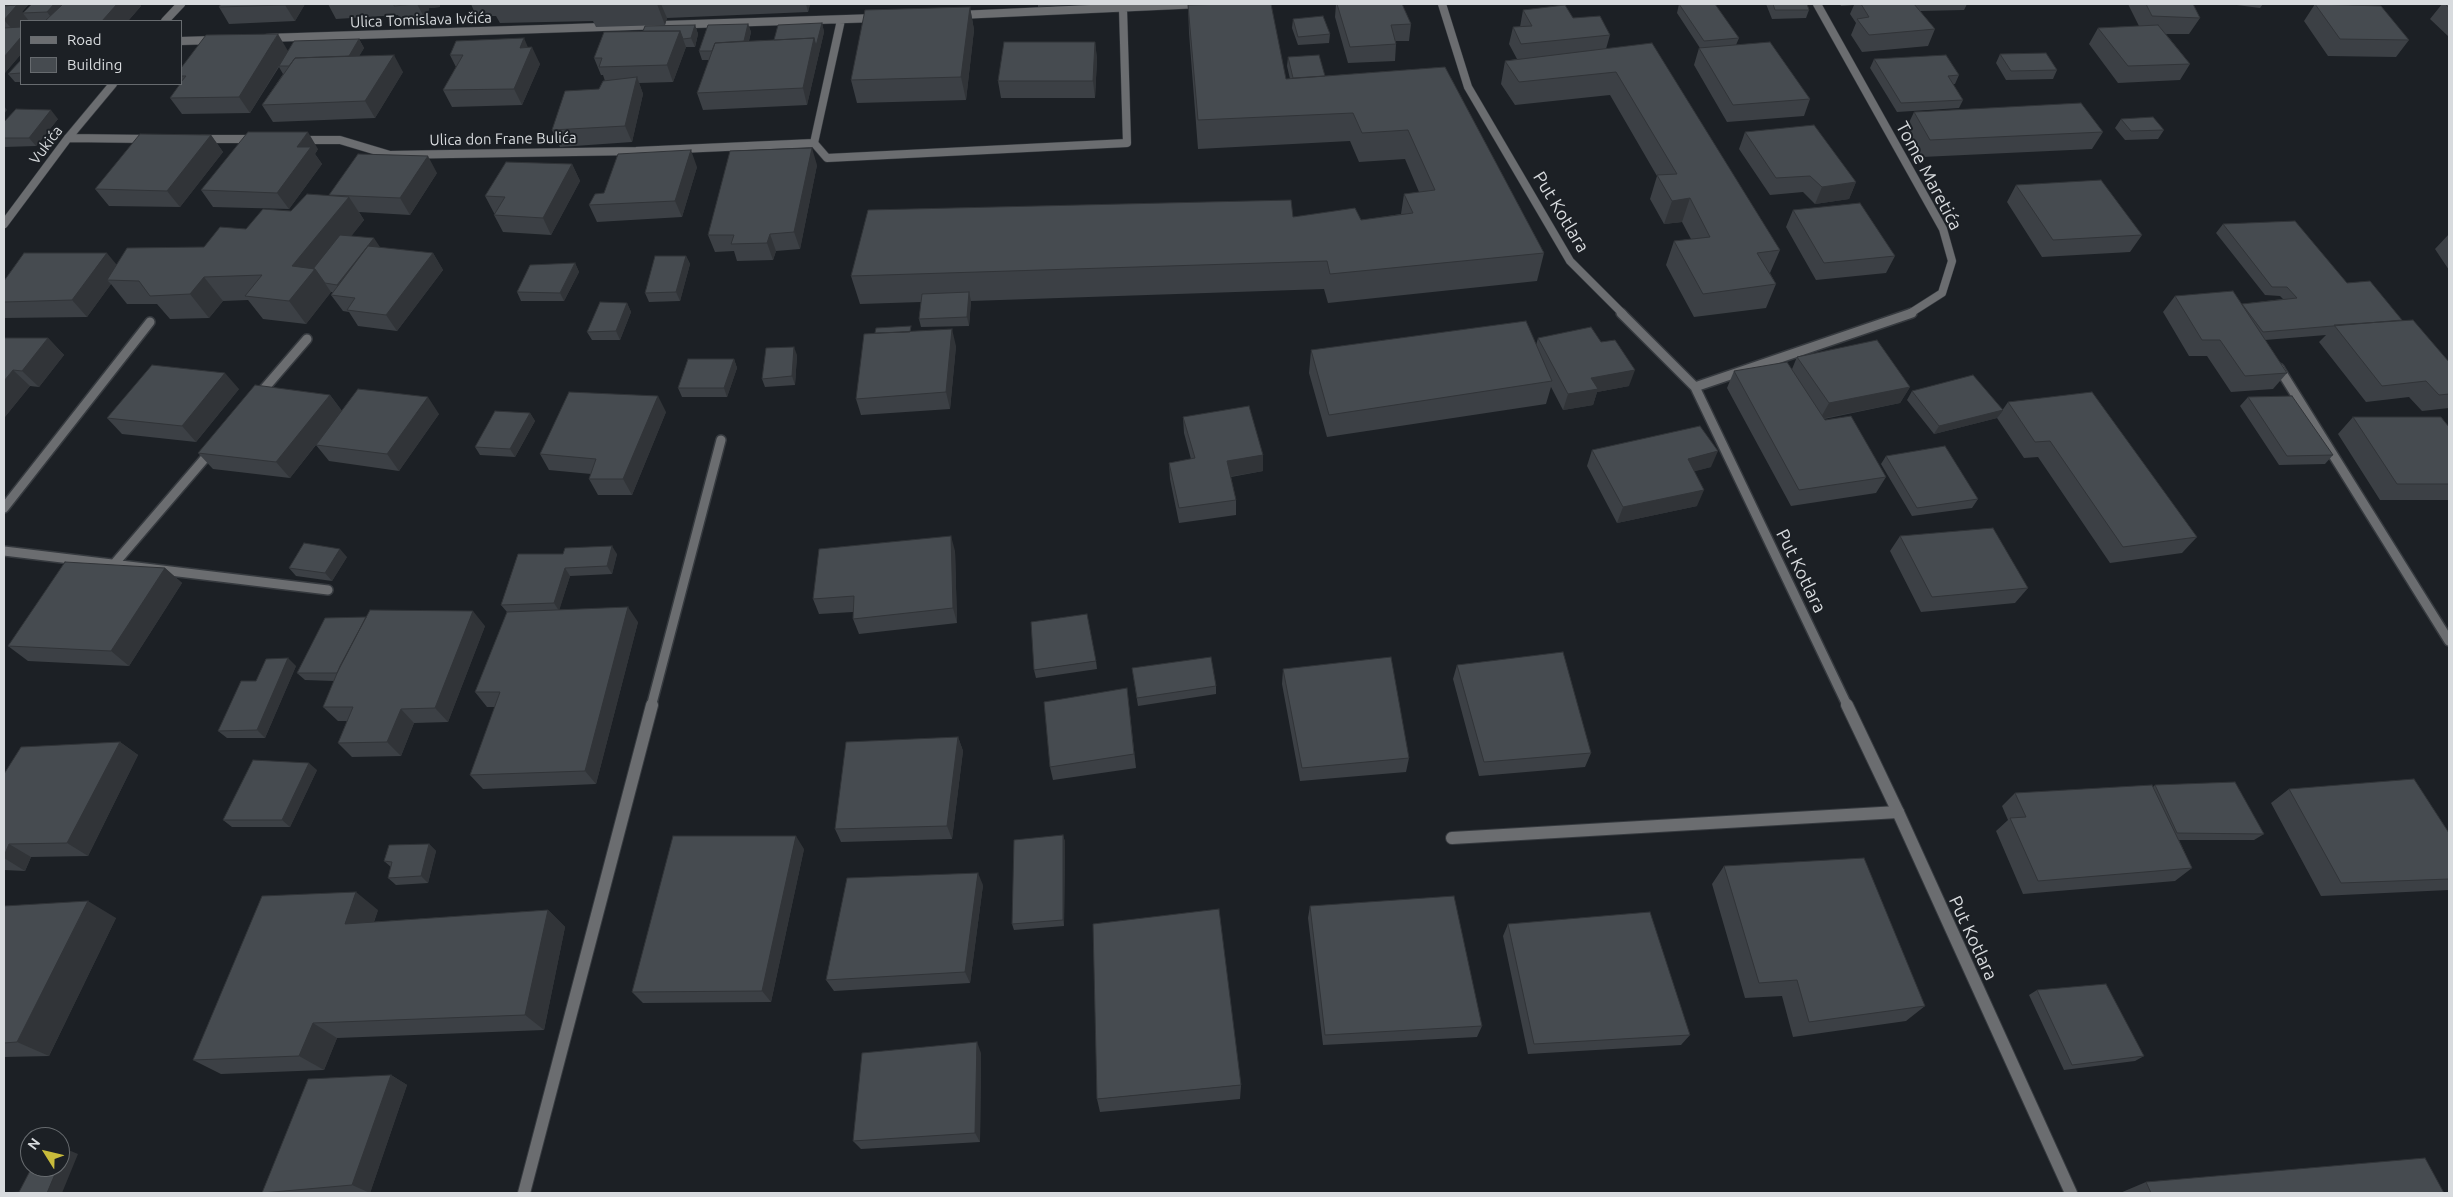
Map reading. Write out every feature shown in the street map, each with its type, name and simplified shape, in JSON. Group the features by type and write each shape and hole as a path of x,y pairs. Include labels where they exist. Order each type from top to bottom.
{"street":[{"path":"166,20 180,4"},
{"path":"948,16 1201,4"},
{"name":"Put Kotlara","path":"1442,4 1468,87 1570,261 1695,387 1898,812 2071,1193"},
{"name":"Tome Maretića","path":"1695,387 1912,313 1942,293 1952,261 1942,229 1817,4"},
{"path":"841,20 814,143 827,158 1126,143 1123,9"},
{"name":"Ulica Tomislava Ivčića","path":"260,39 890,18"},
{"path":"182,41 221,40"},
{"name":"Vukića","path":"4,224 68,138 112,85"},
{"path":"68,138 156,139"},
{"path":"194,139 263,139"},
{"name":"Ulica don Frane Bulića","path":"292,140 340,140 390,155 636,151 814,143"},
{"path":"4,508 150,322"},
{"path":"250,406 307,339"},
{"path":"2280,368 2449,641"},
{"path":"524,1193 721,440"},
{"path":"115,563 218,443"},
{"path":"4,551 328,590"},
{"path":"1452,838 1898,812"}],"building":[{"path":"32,4 54,4 47,12 23,13"},
{"path":"63,4 117,4 103,20 46,20"},
{"path":"221,4 286,4 219,7"},
{"path":"394,4 417,4 394,6"},
{"path":"1271,4 1286,79 1445,67 1544,253 1330,274 1327,261 851,276 868,210 1291,200 1293,217 1355,208 1361,220 1413,213 1404,194 1435,190 1408,130 1362,133 1353,113 1198,120 1188,5"},
{"path":"1337,4 1402,4 1411,24 1391,25 1396,44 1350,47"},
{"path":"1679,4 1715,4 1739,38 1704,41"},
{"path":"1773,4 1807,4 1809,10 1775,10"},
{"path":"1861,4 1914,4 1935,29 1869,35 1857,19 1869,17"},
{"path":"2146,4 2193,4 2200,18 2152,16"},
{"path":"2315,4 2381,6 2409,40 2340,39"},
{"path":"17,5 4,20 4,6"},
{"path":"1565,5 1573,18 1600,16 1610,35 1521,44 1513,27 1532,26 1523,10"},
{"path":"970,7 961,77 851,80 865,10"},
{"path":"1323,16 1330,34 1298,37 1293,19"},
{"path":"822,23 816,46 814,38 774,40 778,25"},
{"path":"748,24 744,41 715,43 712,51 699,51 708,25"},
{"path":"695,25 691,38 683,39 680,31 643,31 645,26"},
{"path":"2158,25 2190,64 2128,66 2098,28"},
{"path":"20,27 20,38 4,57 4,28"},
{"path":"680,31 667,65 599,67 602,58 594,58 604,32"},
{"path":"278,34 239,97 170,98 179,85 182,85 182,81 186,76 182,76 182,67 206,35"},
{"path":"524,38 520,48 532,47 514,89 443,90 463,55 450,55 456,41"},
{"path":"814,38 803,88 697,93 715,43"},
{"path":"359,39 349,56 295,58 289,66 279,66 294,41"},
{"path":"1004,42 1095,42 1093,81 998,81"},
{"path":"1770,42 1810,99 1733,105 1699,48"},
{"path":"1652,43 1780,250 1757,253 1776,284 1703,294 1674,241 1710,237 1690,198 1672,201 1657,175 1677,174 1616,72 1519,82 1505,61"},
{"path":"2046,53 2057,70 2011,71 2000,54"},
{"path":"394,55 365,101 262,105 295,58"},
{"path":"1319,55 1325,76 1293,78 1288,57"},
{"path":"1946,55 1959,75 1948,76 1963,100 1901,103 1874,59"},
{"path":"20,61 20,73 8,74"},
{"path":"637,77 625,126 552,130 565,91 599,89 603,81"},
{"path":"2081,103 2103,132 1930,140 1914,112"},
{"path":"16,109 51,110 29,138 4,138 4,122"},
{"path":"2153,117 2164,130 2131,131 2121,119"},
{"path":"1814,125 1856,182 1822,187 1810,176 1776,178 1745,132"},
{"path":"248,132 308,132 297,147 311,147 277,193 201,190"},
{"path":"140,134 211,135 167,191 95,189"},
{"path":"812,148 794,232 770,234 767,243 731,244 734,235 708,235 730,151"},
{"path":"691,150 675,201 589,205 595,194 604,193 618,154"},
{"path":"358,154 428,156 400,198 329,195"},
{"path":"506,162 572,164 543,218 494,215 505,197 485,196"},
{"path":"2101,180 2142,235 2053,240 2016,185"},
{"path":"307,194 349,197 292,266 315,269 289,301 245,296 262,275 204,277 190,294 150,296 139,281 107,280 127,248 204,247 220,227 246,229 263,209 291,211"},
{"path":"1860,203 1895,256 1824,263 1793,210"},
{"path":"2295,221 2347,283 2370,281 2402,320 2263,332 2242,304 2297,298 2287,287 2272,287 2223,224"},
{"path":"340,235 374,238 337,285 325,283 315,269 313,269"},
{"path":"368,246 433,253 386,315 347,310 355,298 331,295"},
{"path":"24,253 107,253 72,300 4,302 4,281"},
{"path":"655,256 686,256 676,292 645,293"},
{"path":"575,263 560,293 517,292 530,265"},
{"path":"2233,291 2287,373 2245,376 2220,340 2202,340 2175,296"},
{"path":"969,292 967,317 919,319 922,294"},
{"path":"600,302 627,303 616,331 587,332"},
{"path":"2413,320 2449,362 2449,394 2439,395 2426,381 2382,386 2334,325"},
{"path":"1526,321 1552,381 1329,415 1311,350"},
{"path":"911,326 910,332 875,333 876,328"},
{"path":"1591,327 1601,342 1615,340 1635,370 1591,378 1598,389 1568,394 1538,338"},
{"path":"952,329 946,392 856,399 864,334"},
{"path":"4,338 48,338 22,371 13,370 4,381"},
{"path":"1877,340 1910,387 1829,403 1797,357"},
{"path":"794,347 792,376 762,379 766,348"},
{"path":"688,359 734,359 724,388 678,388"},
{"path":"1787,362 1825,420 1851,416 1886,477 1799,490 1734,371"},
{"path":"152,365 225,373 182,426 107,418"},
{"path":"1973,375 2003,410 1939,426 1912,391"},
{"path":"255,385 330,395 276,462 198,453"},
{"path":"358,389 428,397 387,454 316,445"},
{"path":"569,392 658,396 623,479 589,479 596,459 540,454"},
{"path":"2092,392 2197,537 2123,547 2050,441 2035,442 2008,402"},
{"path":"2292,396 2333,455 2287,456 2248,397"},
{"path":"1249,406 1263,455 1227,461 1236,500 1179,508 1169,463 1195,458 1183,417"},
{"path":"495,411 530,413 510,449 475,447"},
{"path":"2353,417 2441,417 2449,427 2449,484 2397,484"},
{"path":"1700,426 1718,451 1688,459 1704,490 1623,507 1592,450"},
{"path":"1945,446 1978,499 1917,508 1886,456"},
{"path":"1993,528 2028,588 1932,597 1900,536"},
{"path":"951,536 953,608 853,619 854,596 813,599 819,549"},
{"path":"304,543 340,549 325,573 289,568"},
{"path":"612,546 607,566 565,568 554,603 501,605 518,554 563,554 565,548"},
{"path":"65,562 165,568 111,651 8,646"},
{"path":"628,607 585,771 470,775 500,692 475,692 507,612"},
{"path":"370,610 473,611 435,708 401,709 387,742 338,743 353,707 323,707 340,666"},
{"path":"1087,614 1096,661 1034,670 1031,622"},
{"path":"366,617 337,673 297,673 325,618"},
{"path":"1563,652 1591,753 1484,762 1457,665"},
{"path":"1211,657 1216,686 1137,698 1132,668"},
{"path":"1391,657 1409,758 1302,768 1283,669"},
{"path":"288,658 257,730 218,731 241,681 256,681 266,659"},
{"path":"1127,688 1134,754 1050,767 1044,702"},
{"path":"958,737 947,826 835,829 846,742"},
{"path":"120,742 67,843 9,844 4,856 4,774 21,747"},
{"path":"253,760 309,763 282,820 223,820"},
{"path":"2414,779 2449,833 2449,879 2341,883 2289,789"},
{"path":"2235,782 2264,834 2177,833 2155,785"},
{"path":"2152,785 2192,868 2038,881 2010,818 2026,817 2015,793"},
{"path":"1063,835 1063,920 1012,924 1014,840"},
{"path":"673,836 796,836 762,991 632,992"},
{"path":"429,844 421,876 388,878 392,862 384,861 389,845"},
{"path":"1864,858 1925,1006 1809,1022 1797,980 1759,983 1724,866"},
{"path":"978,873 965,972 826,980 847,878"},
{"path":"356,892 345,924 548,910 525,1015 313,1023 299,1056 193,1060 262,896"},
{"path":"1454,896 1482,1026 1325,1035 1310,906"},
{"path":"88,901 17,1042 4,1043 4,906"},
{"path":"1219,909 1241,1085 1097,1099 1093,924"},
{"path":"1650,912 1690,1035 1534,1044 1508,924"},
{"path":"2106,984 2144,1056 2072,1065 2037,990"},
{"path":"977,1042 975,1133 853,1141 862,1053"},
{"path":"391,1075 352,1185 262,1193 308,1079"},
{"path":"2425,1158 2444,1193 2151,1193 2146,1182"},
{"path":"27,1177 54,1177 47,1193 4,1193 19,1192"}]}
